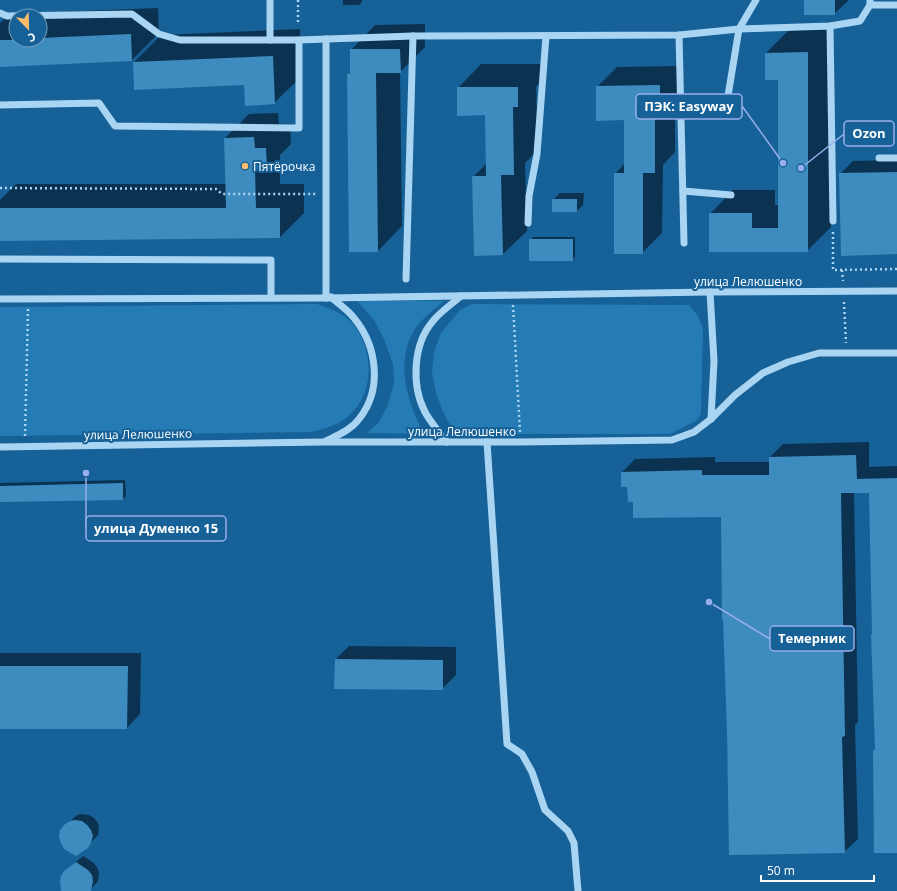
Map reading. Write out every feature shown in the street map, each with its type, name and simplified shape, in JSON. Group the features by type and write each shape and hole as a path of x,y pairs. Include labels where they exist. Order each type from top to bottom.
{"street":[{"path":"270,0 270,40"},
{"path":"726,108 739,29 756,0"},
{"path":"0,13 7,16 132,14 159,34 180,40 299,40 413,36 679,35 739,29 830,26 860,22 870,3 897,5"},
{"path":"830,26 833,221"},
{"path":"679,35 684,243"},
{"path":"406,279 413,36"},
{"path":"528,224 529,196 537,154 546,36"},
{"path":"324,442 349,429 359,420 368,405 374,387 375,361 368,339 354,318 329,297 326,194 326,39"},
{"path":"0,105 99,103 115,126 299,128 299,40"},
{"path":"879,158 897,158"},
{"path":"683,191 731,195"},
{"path":"0,259 271,260 270,298"},
{"name":"улица Лелюшенко","path":"0,299 270,298 897,291"},
{"path":"710,292 714,361 711,419"},
{"path":"447,442 425,411 419,392 416,375 418,351 423,337 433,321 461,296"},
{"name":"улица Лелюшенко","path":"0,447 324,442 672,440 694,432 711,419 735,395 763,373 788,362 819,353 897,353"},
{"path":"487,442 507,744 522,754 532,772 545,810 568,831 574,843 578,891"}],"path":[{"path":"298,0 298,24"},
{"path":"0,188 216,190 222,194 326,194"},
{"path":"833,221 833,270 897,269"},
{"path":"842,270 846,353"},
{"path":"513,295 520,442"},
{"path":"25,447 28,299"}],"shaded area":[{"path":"356,300 444,301 415,329 409,341 405,355 404,368 409,396 424,434 367,433 379,422 388,405 394,383 393,364 384,339 374,320"},
{"path":"317,304 331,309 352,323 364,342 369,365 366,388 362,399 347,418 330,427 311,432 0,436 0,307"},
{"path":"472,304 689,305 698,316 703,328 701,414 696,421 670,434 459,434 453,430 443,412 436,393 432,373 434,352 441,333 460,310"}],"building":[{"path":"804,0 835,0 835,15 804,15"},
{"path":"131,34 132,61 0,67 0,40 8,40 8,48 48,48 48,38"},
{"path":"350,49 400,49 401,73 376,73 378,252 349,252 347,74 350,73"},
{"path":"808,52 808,252 709,252 709,213 752,213 752,228 778,228 778,80 765,80 765,53"},
{"path":"273,56 275,104 245,106 244,85 134,90 133,62"},
{"path":"660,85 660,114 655,114 655,173 643,173 643,254 614,254 614,173 624,173 624,120 596,121 596,86"},
{"path":"457,87 518,87 518,107 513,107 514,175 501,175 503,255 474,256 472,176 486,176 485,115 457,116"},
{"path":"254,137 255,148 266,148 267,169 255,170 256,208 280,208 280,238 0,241 0,208 226,208 224,138"},
{"path":"897,172 897,254 841,256 839,173"},
{"path":"552,199 577,199 577,212 552,212"},
{"path":"529,239 573,239 573,261 529,261"},
{"path":"856,455 857,479 897,478 897,853 874,853 873,750 875,750 871,634 869,493 841,493 845,736 842,737 845,853 729,855 727,734 722,619 721,517 633,518 633,502 628,502 627,487 621,487 621,472 702,470 702,475 769,475 769,457"},
{"path":"123,483 123,500 0,502 0,486"},
{"path":"335,659 443,660 443,690 334,689"},
{"path":"0,666 128,666 127,729 0,729"},
{"path":"75,820 82,821 87,825 93,836 88,848 76,856 64,849 59,837 60,830 64,825"},
{"path":"76,862 88,870 92,875 93,881 91,891 61,891 61,876 64,871"}],"place":[{"name":"ПЭК: Easyway","path":"783,163"},
{"name":"Пятёрочка","path":"245,166"},
{"name":"Ozon","path":"801,168"},
{"name":"улица Думенко 15","path":"86,473"},
{"name":"Темерник","path":"709,602"}]}
